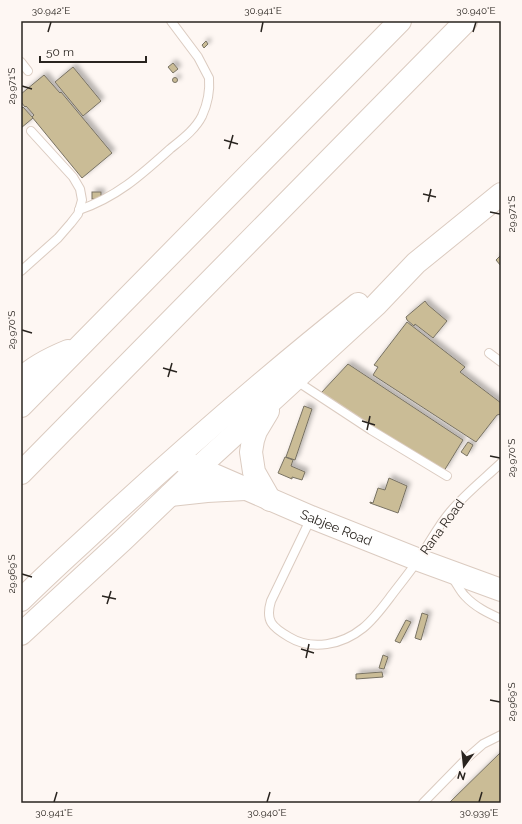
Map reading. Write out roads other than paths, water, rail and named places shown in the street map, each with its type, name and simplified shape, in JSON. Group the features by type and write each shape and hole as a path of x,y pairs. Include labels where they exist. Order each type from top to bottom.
{"main road":[{"path":"21,406 400,21"},
{"path":"21,473 466,21"},
{"path":"21,634 123,540 198,468 376,305 416,263 501,194"},
{"path":"21,600 55,567 175,458 332,324 385,282 416,263"},
{"path":"21,379 36,366 80,345"},
{"path":"270,500 254,472 251,452 256,431 278,395"},
{"name":"Sabjee Road","path":"175,458 311,517 419,560 501,590"},
{"path":"170,495 245,489"}],"lane":[{"path":"79,210 103,200 133,181 189,132 201,117 207,97 209,78 198,57 171,21"},
{"path":"21,62 28,71"},
{"path":"21,271 58,238 71,223 79,210 82,200 80,189 73,177 31,131"},
{"path":"489,353 501,362"},
{"path":"295,380 371,430 447,476"},
{"name":"Rana Road","path":"311,517 268,610 272,624 280,631 298,642 321,646 345,639 362,629 378,614 419,560 450,512 501,463"},
{"path":"447,570 465,596 472,603 501,619"},
{"path":"423,803 467,758 483,744 501,735"}]}
